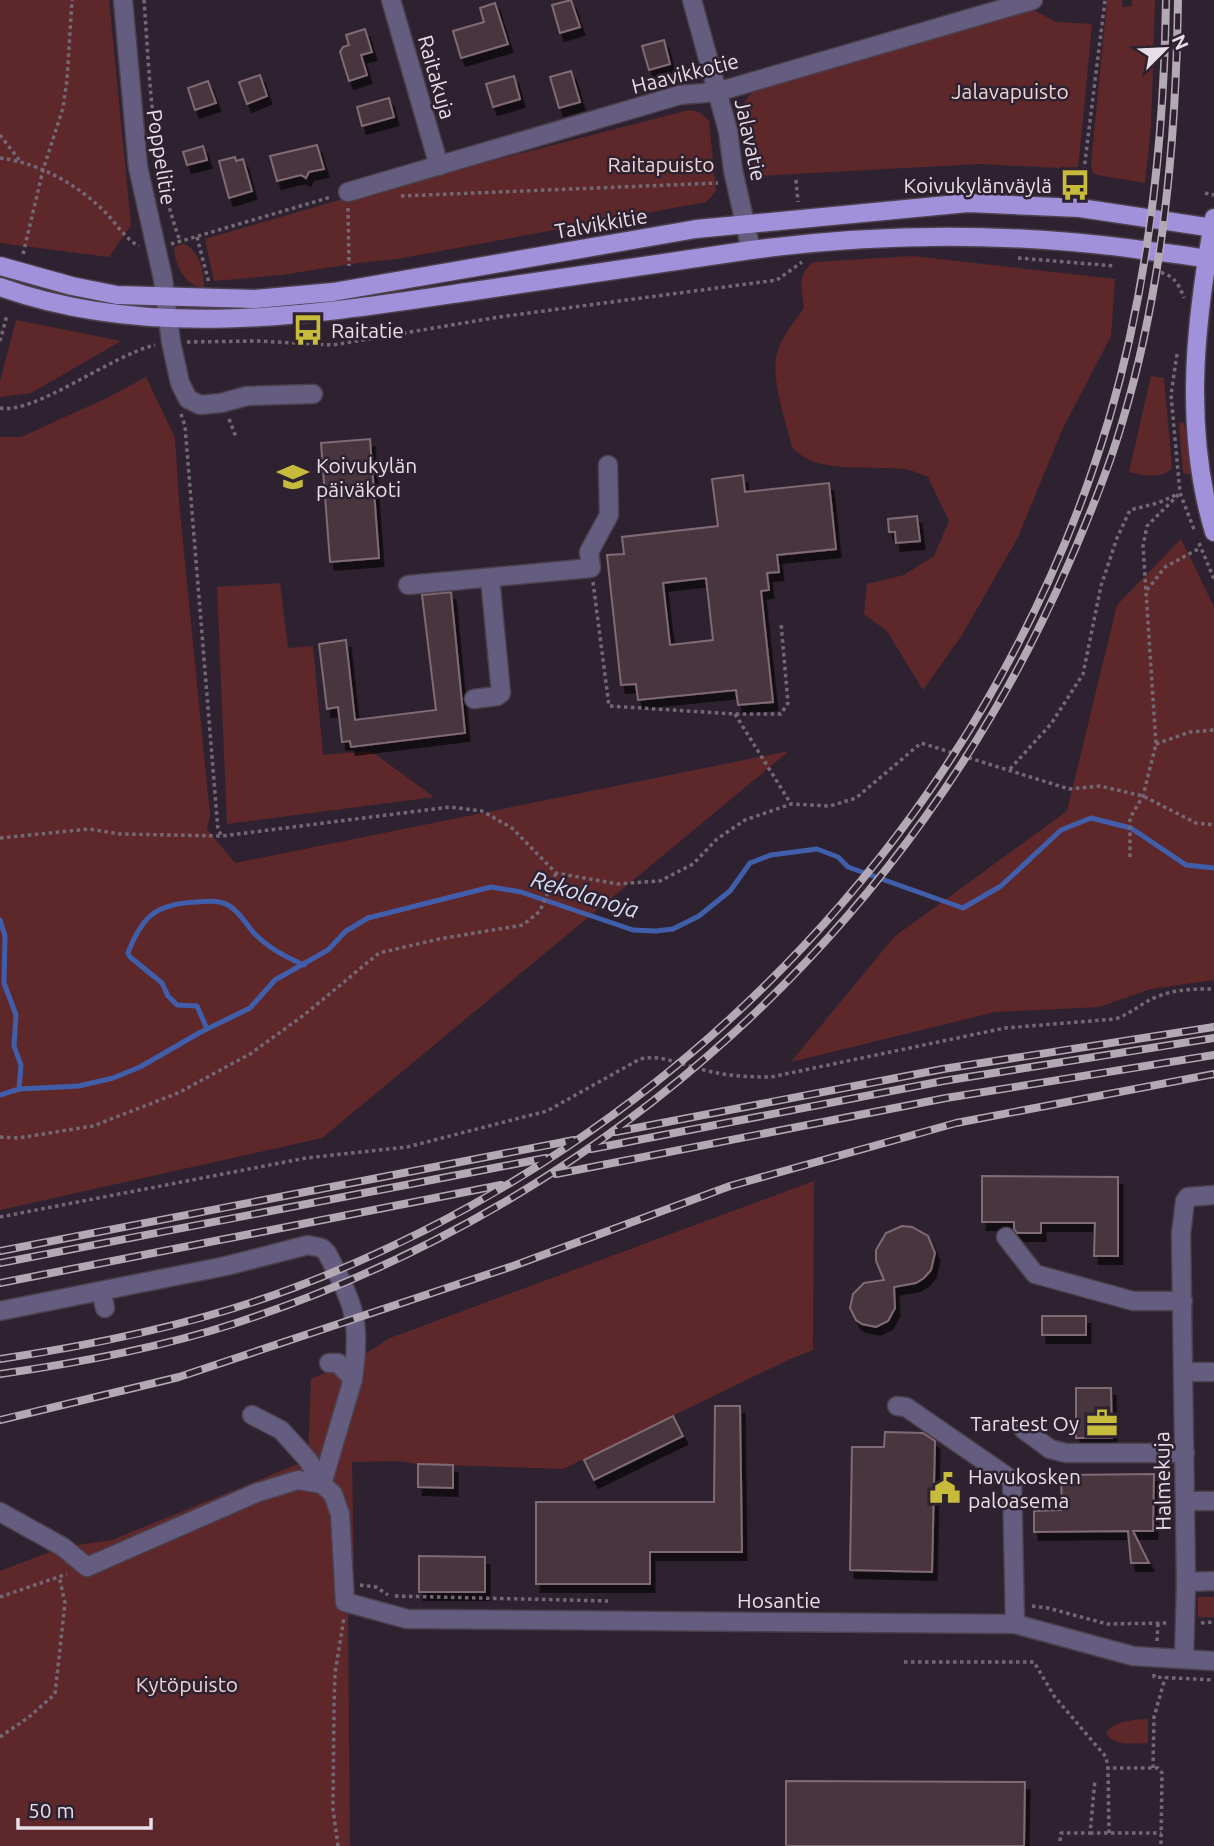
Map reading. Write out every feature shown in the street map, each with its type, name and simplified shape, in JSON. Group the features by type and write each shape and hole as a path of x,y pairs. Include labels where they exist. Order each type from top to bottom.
{"main road":[{"name":"Talvikkitie","path":"0,266 117,295 255,299 311,295 696,229 968,204 1080,208 1213,224"},
{"path":"1213,224 1210,260 1199,303 1194,355 1194,417 1214,531"},
{"path":"0,287 75,307 169,319 209,320 307,315 803,243 907,236 983,237 1097,244 1210,260"}],"street":[{"name":"Poppelitie","path":"123,0 138,167 169,319 162,347 188,399 200,405 247,396 313,394"},
{"name":"Raitakuja","path":"391,0 439,166"},
{"name":"Jalavatie","path":"692,0 727,131 751,250"},
{"name":"Haavikkotie","path":"348,192 680,95 717,92 1032,0"},
{"path":"408,585 591,568 589,552 609,515 608,465"},
{"path":"474,699 501,693 490,578"},
{"name":"Halmekuja","path":"1184,1660 1186,1501 1181,1234 1185,1201 1188,1197 1214,1195"},
{"path":"1006,1237 1035,1274 1133,1301 1183,1301"},
{"path":"0,1311 103,1300 308,1245 322,1248 351,1300 358,1346 353,1379 322,1483"},
{"path":"329,1363 338,1363 353,1379"},
{"path":"1184,1372 1214,1372"},
{"path":"897,1406 906,1407 1012,1480 1015,1623"},
{"path":"252,1415 281,1430 309,1460 322,1483 333,1494 340,1514 345,1602"},
{"path":"1023,1429 1050,1450 1066,1453 1185,1454"},
{"path":"0,1512 63,1547 87,1567 256,1493 298,1480 322,1483"},
{"path":"1186,1501 1214,1501"},
{"path":"1186,1582 1214,1580"},
{"name":"Hosantie","path":"345,1602 407,1619 1015,1623 1133,1656 1214,1661"},
{"name":"Hosantie","path":"1184,1660 1214,1654"}],"path":[{"path":"21,261 43,170 63,108 72,0"},
{"path":"144,0 159,167 166,203 180,241 348,192 349,266"},
{"path":"1083,178 1105,0"},
{"path":"0,135 20,161"},
{"path":"0,158 20,161 43,170 81,191 103,210 132,242 139,246 156,248"},
{"path":"397,196 722,183"},
{"path":"1205,193 1214,195"},
{"path":"197,236 210,285"},
{"path":"1009,257 1116,266"},
{"path":"0,408 8,410 29,406 139,349 257,341 333,345 499,317 777,280 805,260"},
{"path":"1143,269 1168,274 1178,284 1185,302"},
{"path":"0,341 6,316"},
{"path":"178,404 185,426 218,830 222,836"},
{"path":"1009,770 1051,724 1083,674 1101,586 1117,538 1130,510 1158,503 1180,493 1147,526 1143,547 1156,744 1143,796 1130,818 1130,857"},
{"path":"1146,592 1165,566 1201,548"},
{"path":"591,568 609,706 735,714 781,714 788,702 781,623"},
{"path":"735,714 791,804"},
{"path":"1156,744 1190,732 1214,730"},
{"path":"0,838 89,829 146,836 222,836 450,807 482,811 512,828 556,873 618,884 660,881 693,864 718,839 745,820 791,804 830,806 856,798 921,743 1069,789 1100,786 1143,796 1196,822 1214,825"},
{"path":"0,1137 18,1138 93,1126 178,1093 250,1054 304,1015 379,953 439,939 523,925 540,911 556,873"},
{"path":"0,1217 306,1158 407,1147 547,1111 640,1059 654,1056 735,1077 771,1077 1005,1028 1115,1019 1130,1014 1158,996 1183,990 1214,989"},
{"path":"0,1597 87,1567"},
{"path":"0,1737 29,1717 55,1694 65,1603 59,1576"},
{"path":"338,1846 333,1809 334,1705 335,1673 345,1602"},
{"path":"904,1662 1034,1662 1054,1696 1105,1757 1108,1768 1109,1833"},
{"path":"1153,1768 1154,1717 1165,1678"},
{"path":"1108,1768 1158,1768 1162,1773 1161,1846"},
{"path":"1090,1833 1095,1780"},
{"path":"1060,1841 1061,1833 1161,1833"}],"green space":[{"path":"0,0 109,0 131,225 109,257 0,243"},
{"path":"1107,0 1122,0 1122,7 1132,6 1132,0 1155,0 1151,126 1145,183 1097,175 1093,173 1091,164"},
{"name":"Jalavapuisto","path":"1030,8 1056,22 1092,24 1078,169 979,164 757,176 741,107 752,92"},
{"name":"Raitapuisto","path":"689,110 699,112 709,121 716,191 706,202 397,259 214,281 205,239 329,203"},
{"path":"184,244 194,251 200,263 204,288 191,283 178,266 175,246"},
{"path":"913,256 1115,279 1111,336 1062,430 1018,537 962,635 923,690 887,631 864,614 867,584 904,575 934,556 949,521 928,477 905,469 828,465 802,456 792,447 779,398 776,371 780,344 804,308 802,277 808,267 814,262"},
{"path":"16,320 121,341 31,393 0,397 0,382"},
{"path":"1151,376 1164,378 1172,468 1151,476 1129,472"},
{"path":"146,377 175,438 210,815 207,829 235,863 789,751 322,1138 0,1210 0,437 21,437"},
{"path":"1183,422 1193,455 1189,475 1183,472 1179,423"},
{"path":"1181,539 1214,607 1214,980 1151,989 1099,1007 995,1012 791,1062 894,937 1067,811 1117,605"},
{"path":"280,583 288,648 313,646 323,755 371,751 434,797 227,824 217,587"},
{"name":"Kytöpuisto","path":"814,1181 813,1350 563,1469 398,1461 352,1462 354,1581 349,1581 348,1626 350,1846 0,1846 0,1571 63,1547 112,1540 308,1460 311,1379 362,1356 390,1338"},
{"path":"1198,1597 1214,1597 1214,1617 1198,1617"},
{"path":"1148,1719 1148,1743 1119,1742 1106,1733 1120,1723"}],"building":[{"path":"571,0 580,27 560,33 552,5"},
{"path":"495,3 508,44 461,58 453,31 484,22 480,8"},
{"path":"365,29 372,52 361,55 367,75 349,81 340,52 343,47 349,45 346,35"},
{"path":"664,40 670,64 649,70 642,46"},
{"path":"571,71 580,102 559,108 550,77"},
{"path":"260,75 267,96 247,104 239,82"},
{"path":"514,76 520,99 493,107 486,84"},
{"path":"208,81 216,103 195,110 188,88"},
{"path":"389,98 394,117 362,126 357,107"},
{"path":"317,145 324,169 309,172 306,178 301,175 277,181 270,156"},
{"path":"203,146 207,160 187,165 183,152"},
{"path":"235,157 236,161 243,159 252,191 229,198 219,161"},
{"path":"370,439 379,558 330,562 321,443"},
{"path":"743,475 745,492 829,483 836,549 777,555 779,572 767,573 769,590 761,591 773,702 738,705 736,690 638,700 636,684 621,685 607,555 624,554 622,537 718,526 712,479","holes":["706,578 713,640 670,645 663,583"]},
{"path":"917,516 920,541 896,543 895,532 889,532 888,519"},
{"path":"451,592 465,733 351,747 350,741 342,742 338,707 327,709 319,644 346,640 355,720 436,710 422,595"},
{"path":"982,1176 1118,1177 1118,1256 1094,1256 1095,1223 1041,1223 1041,1233 1017,1233 1014,1222 982,1222"},
{"path":"902,1226 912,1227 928,1236 935,1253 931,1270 916,1283 894,1287 895,1308 888,1321 876,1327 862,1324 856,1320 850,1308 853,1294 864,1283 884,1280 876,1261 876,1250 886,1233"},
{"path":"1042,1316 1086,1316 1086,1335 1042,1335"},
{"path":"1076,1388 1111,1388 1112,1438 1076,1438"},
{"path":"715,1406 740,1406 742,1552 650,1552 650,1584 536,1584 536,1502 714,1502"},
{"path":"673,1416 683,1436 594,1480 584,1460"},
{"path":"885,1432 923,1433 935,1441 932,1572 850,1570 852,1447 884,1447"},
{"path":"418,1464 453,1465 453,1488 418,1487"},
{"path":"1154,1474 1153,1531 1133,1531 1149,1563 1131,1563 1128,1531 1034,1532 1034,1511 1062,1510 1061,1475"},
{"path":"419,1556 485,1557 485,1592 419,1592"},
{"path":"786,1781 1025,1782 1024,1846 786,1846"}],"waterway":[{"name":"Rekolanoja","path":"0,1095 19,1089 79,1086 113,1078 140,1067 250,1008 275,980 328,950 346,931 368,918 491,887 521,892 633,930 656,931 673,929 699,916 730,891 750,863 771,855 817,849 838,857 848,867 963,908 1001,886 1061,830 1091,818 1131,828 1186,865 1214,868"},
{"path":"207,1029 197,1006 177,1005 168,996 162,983 128,953 139,930 152,914 182,903 224,903 236,911 265,943 304,965"},
{"path":"0,920 5,936 4,983 16,1015 14,1046 21,1065 19,1089"}],"railway":[{"path":"0,1359 113,1339 187,1322 260,1300 296,1287 437,1224 569,1145 692,1053 803,947 902,829 986,701 1056,564 1109,419 1134,316 1158,159 1166,0"},
{"path":"0,1374 118,1354 233,1324 370,1271 500,1205 621,1125 733,1034 835,931 925,817 1004,694 1069,563 1104,476 1136,372 1157,267 1170,160 1178,0"},
{"path":"615,1132 943,1069 1214,1027"},
{"path":"591,1149 943,1081 1214,1038"},
{"path":"556,1174 946,1098 1214,1055"},
{"path":"0,1420 179,1377 513,1266 730,1186 956,1123 1214,1074"},
{"path":"0,1251 574,1140"},
{"path":"0,1263 546,1158"},
{"path":"0,1283 501,1185"}],"place":[{"name":"Koivukylänväylä","path":"1075,185"},
{"name":"Raitatie","path":"308,330"},
{"name":"Koivukylän päiväkoti","path":"293,477"},
{"name":"Taratest Oy","path":"1102,1423"},
{"name":"Havukosken paloasema","path":"945,1488"}]}
